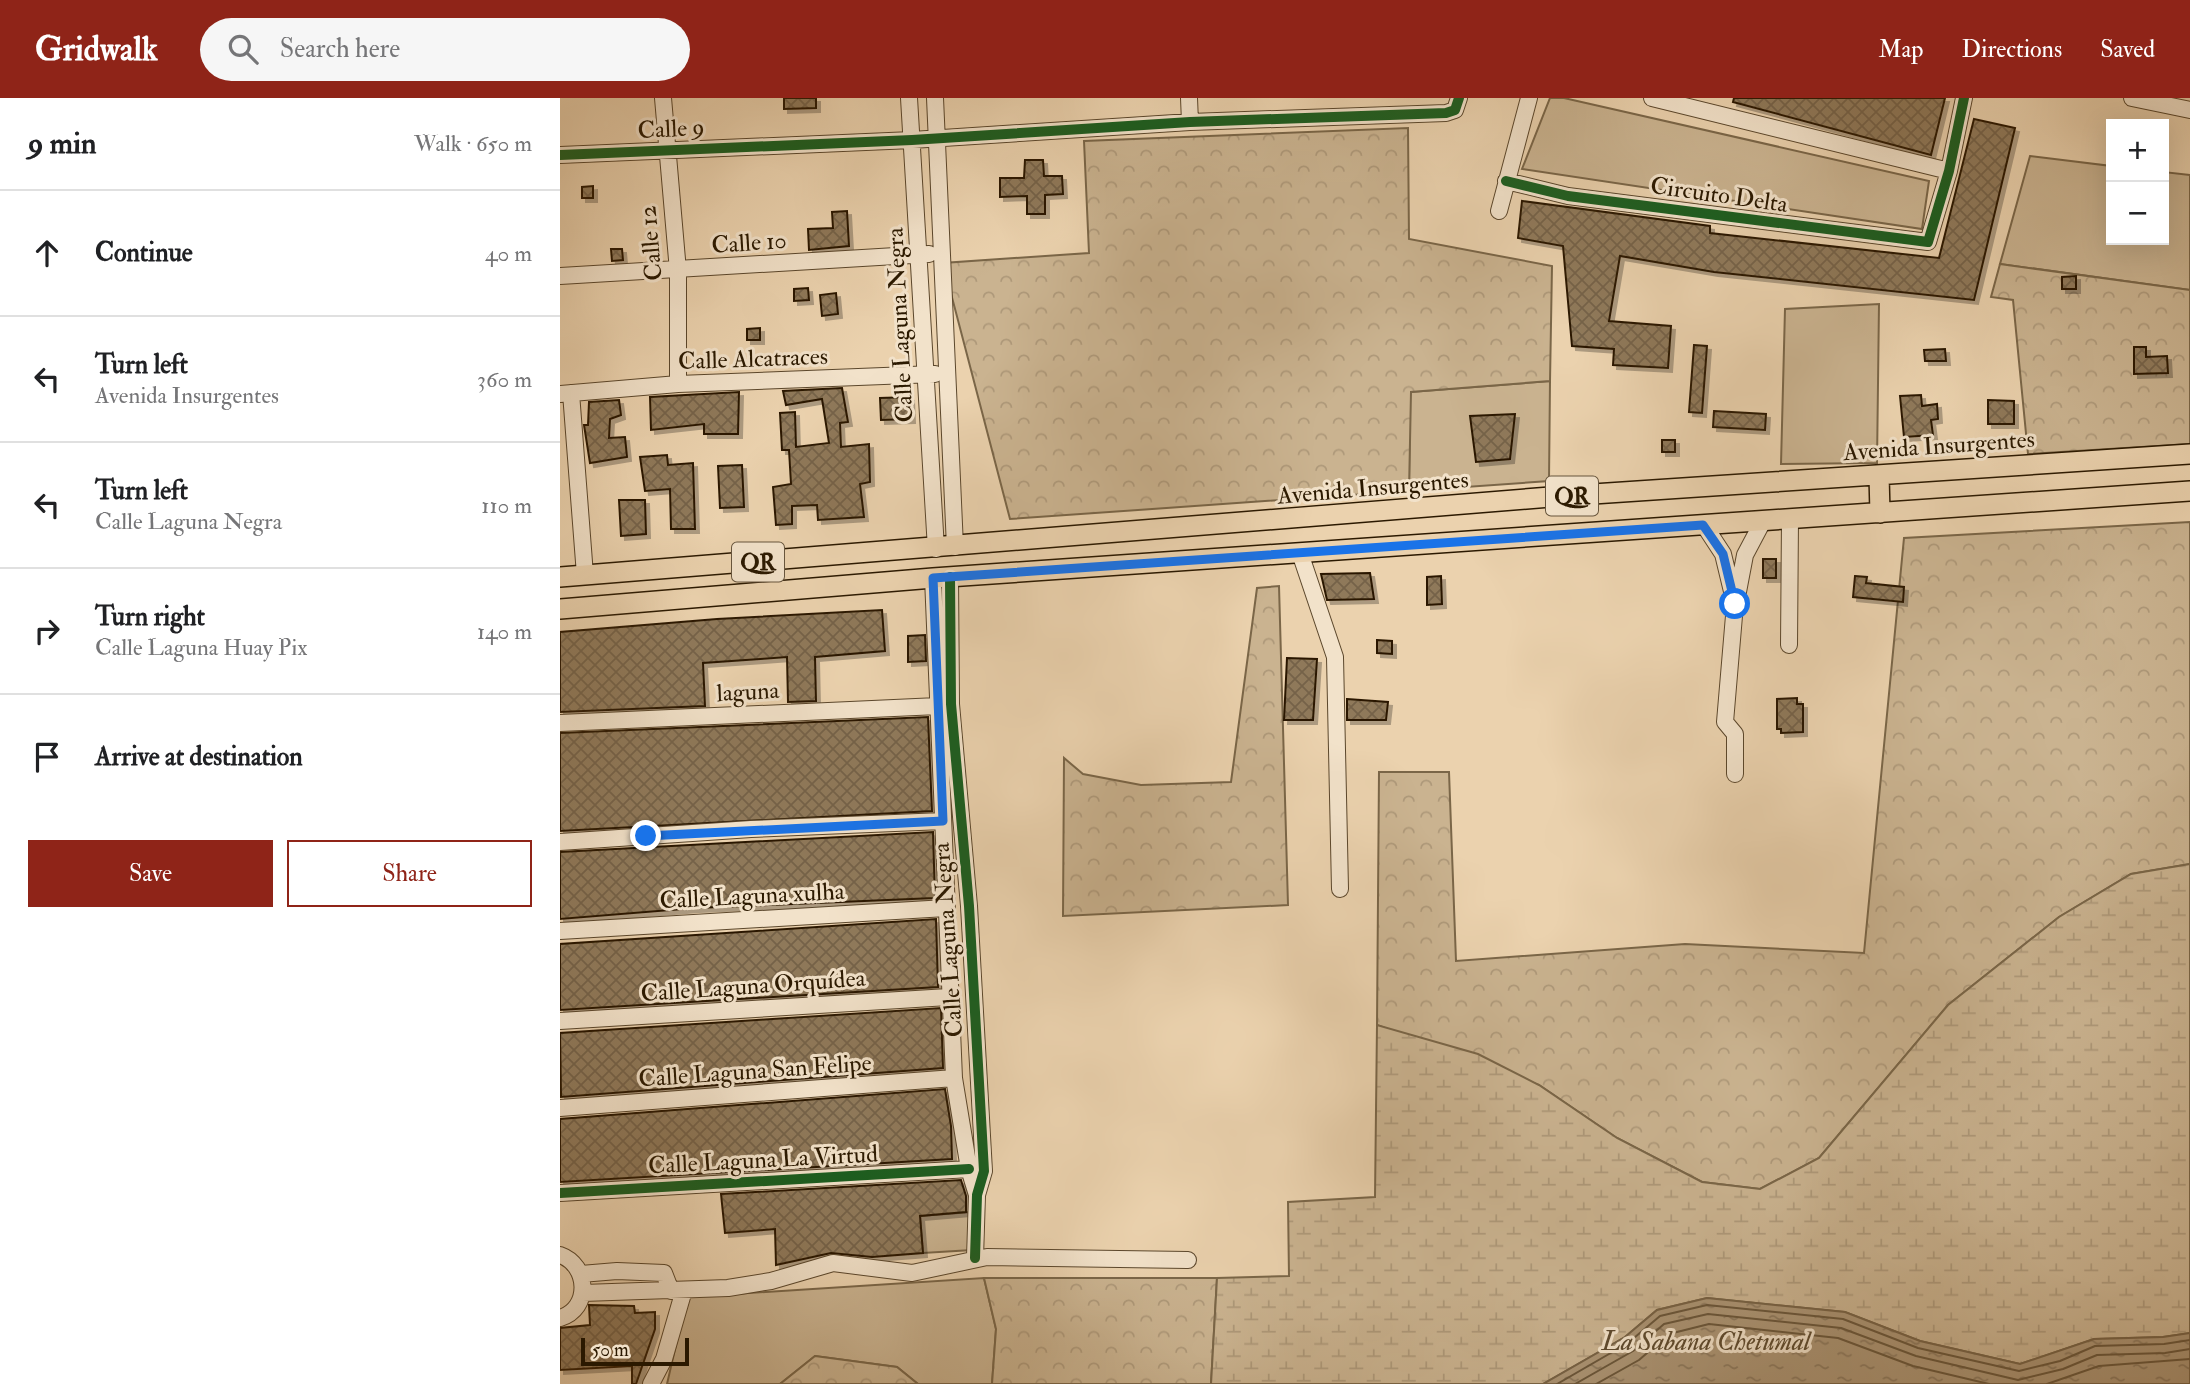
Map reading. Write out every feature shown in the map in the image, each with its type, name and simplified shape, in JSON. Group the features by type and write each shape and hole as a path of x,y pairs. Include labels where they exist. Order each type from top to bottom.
{"main road":[{"name":"Avenida Insurgentes","path":"560,577 1099,536 1563,496 2190,454"},
{"path":"1879,475 1880,513"},
{"name":"QR","path":"560,609 942,578 2190,491"},
{"path":"1297,519 1300,553"},
{"path":"1099,536 1100,567"}],"street":[{"name":"Calle 12","path":"663,98 678,271 678,384"},
{"name":"Calle Laguna Negra","path":"909,98 926,375 945,548"},
{"name":"Calle Laguna Negra","path":"935,98 947,373 945,548"},
{"path":"1189,98 1190,122"},
{"path":"1499,211 1529,98"},
{"path":"1652,98 1949,171 1964,98"},
{"path":"2132,98 2190,110"},
{"name":"Calle 9","path":"560,155 912,140 1190,122 1446,113 1457,104"},
{"name":"Circuito Delta","path":"1506,181 1568,196 1928,242 1949,171"},
{"name":"Calle 10","path":"560,276 942,254"},
{"name":"Calle Alcatraces","path":"565,394 678,384 947,373"},
{"path":"565,394 585,575"},
{"path":"1788,645 1790,519"},
{"path":"1735,774 1735,734 1725,722 1735,604 1745,555 1763,521"},
{"path":"1703,525 1723,554 1735,604"},
{"path":"1300,553 1335,657 1340,889"},
{"name":"Calle Laguna Negra","path":"942,578 938,706 948,997 954,1078 969,1169 977,1195"},
{"name":"Calle Laguna Negra","path":"942,578 969,906 984,1171 977,1195 975,1258"},
{"name":"laguna","path":"560,723 938,706"},
{"path":"560,842 751,829 943,821"},
{"name":"Calle Laguna xulha","path":"560,931 946,908"},
{"name":"Calle Laguna Orquídea","path":"560,1021 948,997"},
{"name":"Calle Laguna San Felipe","path":"560,1108 954,1078"},
{"name":"Calle Laguna La Virtud","path":"560,1193 969,1169"},
{"path":"560,1255 574,1264 582,1274 583,1293 577,1306 560,1318"},
{"path":"583,1293 705,1290 771,1281 833,1263 912,1273 975,1258 1188,1260"},
{"path":"582,1274 617,1271 664,1273 678,1291 664,1359 650,1384"}],"green space":[{"path":"1550,98 1564,98 1929,181 1922,229 1522,169"},
{"path":"1408,128 1409,239 1552,266 1550,381 1411,392 1409,491 1010,519 943,263 1089,253 1084,141"},
{"path":"2030,156 2106,165 2106,245 2169,245 2169,173 2190,175 2190,290 2000,264"},
{"path":"2000,264 2190,290 2190,444 2028,454 2013,300 1991,297"},
{"path":"1879,304 1877,463 1781,464 1785,309"},
{"path":"1550,381 1549,481 1409,491 1410,392"},
{"path":"2190,522 2190,864 2131,874 2059,917 1948,1005 1819,1158 1760,1189 1702,1182 1617,1138 1539,1085 1377,1025 1379,772 1449,772 1456,961 1685,944 1864,953 1904,538"},
{"path":"1279,586 1288,905 1063,916 1064,758 1083,774 1141,785 1231,782 1257,588"},
{"path":"2190,864 2190,1333 2163,1337 2094,1339 2020,1364 1920,1341 1845,1312 1707,1298 1657,1310 1625,1337 1543,1384 1211,1384 1217,1278 1289,1276 1288,1202 1375,1197 1377,1025 1478,1054 1539,1085 1617,1138 1702,1182 1760,1189 1819,1158 1948,1005 2059,917 2131,874"},
{"path":"971,1212 972,1250 923,1253 920,1216"},
{"path":"984,1278 996,1329 992,1384 918,1384 897,1367 815,1356 780,1384 667,1384 687,1297"},
{"path":"984,1278 1217,1278 1211,1384 992,1384 996,1329"},
{"path":"815,1356 897,1367 918,1384 780,1384"}],"water":[{"name":"La Sabana Chetumal","path":"1707,1298 1845,1312 1920,1341 2020,1364 2094,1339 2163,1337 2190,1333 2190,1384 1543,1384 1625,1337 1657,1310"}],"building":[{"path":"784,98 816,98 816,108 784,109"},
{"path":"1734,98 1945,98 1931,155 1733,102"},
{"path":"1974,119 2015,128 1974,300 1714,272 1620,256 1609,321 1671,326 1668,368 1613,365 1614,349 1572,346 1563,246 1518,238 1522,201 1710,226 1710,233 1939,258"},
{"path":"1025,160 1043,160 1044,176 1062,176 1063,194 1045,195 1045,214 1027,214 1027,196 1000,197 1000,178 1024,178"},
{"path":"593,186 593,198 582,198 582,187"},
{"path":"847,211 849,246 809,250 808,229 833,228 832,212"},
{"path":"611,249 622,249 623,260 612,261"},
{"path":"2076,276 2076,289 2062,289 2062,277"},
{"path":"808,288 809,300 794,301 794,289"},
{"path":"836,293 838,314 822,316 820,295"},
{"path":"760,328 760,340 747,340 747,329"},
{"path":"1694,345 1707,346 1702,413 1689,412"},
{"path":"2134,347 2146,347 2146,357 2167,356 2168,373 2134,374"},
{"path":"1945,349 1946,361 1925,361 1924,350"},
{"path":"842,388 848,422 840,423 841,447 869,444 870,482 860,484 864,517 818,520 817,505 792,506 792,524 776,525 773,487 791,484 789,450 782,450 780,413 795,412 796,447 829,443 822,399 786,405 783,391"},
{"path":"739,392 738,434 704,434 704,424 651,430 650,397"},
{"path":"1921,395 1922,406 1937,404 1938,419 1931,420 1933,435 1904,437 1900,396"},
{"path":"910,397 911,419 881,420 880,398"},
{"path":"619,400 621,415 610,419 609,438 625,437 627,457 590,463 584,425 588,425 589,402"},
{"path":"1988,400 2014,401 2014,424 1988,424"},
{"path":"1714,411 1766,414 1765,430 1713,427"},
{"path":"1515,414 1510,459 1476,462 1470,416"},
{"path":"1662,440 1675,440 1675,452 1662,452"},
{"path":"667,455 668,465 693,463 695,529 671,529 670,489 645,491 640,457"},
{"path":"742,465 744,507 720,508 718,466"},
{"path":"619,500 645,500 646,534 621,536"},
{"path":"1763,559 1776,559 1776,578 1763,578"},
{"path":"1370,573 1374,599 1327,600 1321,574"},
{"path":"1441,576 1442,604 1427,605 1427,577"},
{"path":"1855,576 1867,577 1866,583 1904,587 1903,602 1853,597"},
{"path":"882,610 885,651 815,657 816,701 788,702 787,657 703,663 705,706 560,712 560,632 717,619"},
{"path":"925,635 926,661 908,662 908,636"},
{"path":"1377,640 1392,641 1392,654 1377,653"},
{"path":"1287,658 1317,659 1313,720 1284,720"},
{"path":"1797,698 1797,704 1803,704 1803,732 1781,733 1781,729 1777,729 1777,699"},
{"path":"1347,699 1388,702 1386,720 1347,720"},
{"path":"928,717 932,811 560,831 560,733"},
{"path":"933,832 935,898 695,908 560,919 560,852"},
{"path":"936,919 938,987 560,1010 560,944"},
{"path":"941,1008 943,1068 561,1097 560,1033"},
{"path":"945,1089 951,1126 952,1159 560,1182 560,1119"},
{"path":"961,1180 966,1196 966,1212 920,1216 923,1253 872,1257 831,1253 776,1265 775,1229 725,1233 721,1194"},
{"path":"589,1305 634,1306 635,1313 655,1312 655,1329 636,1384 632,1384 632,1366 560,1370 560,1328 590,1325"}],"cycle path":[{"path":"560,155 912,140 1190,122 1446,113 1455,110 1459,98"},
{"path":"1506,181 1568,196 1928,242 1949,171 1964,98"},
{"path":"950,577 951,704 969,906 984,1171 977,1195 975,1258"},
{"path":"560,1193 969,1169"}],"route":[{"path":"646,836 943,821 933,578 1703,525 1723,554 1735,604"}]}
